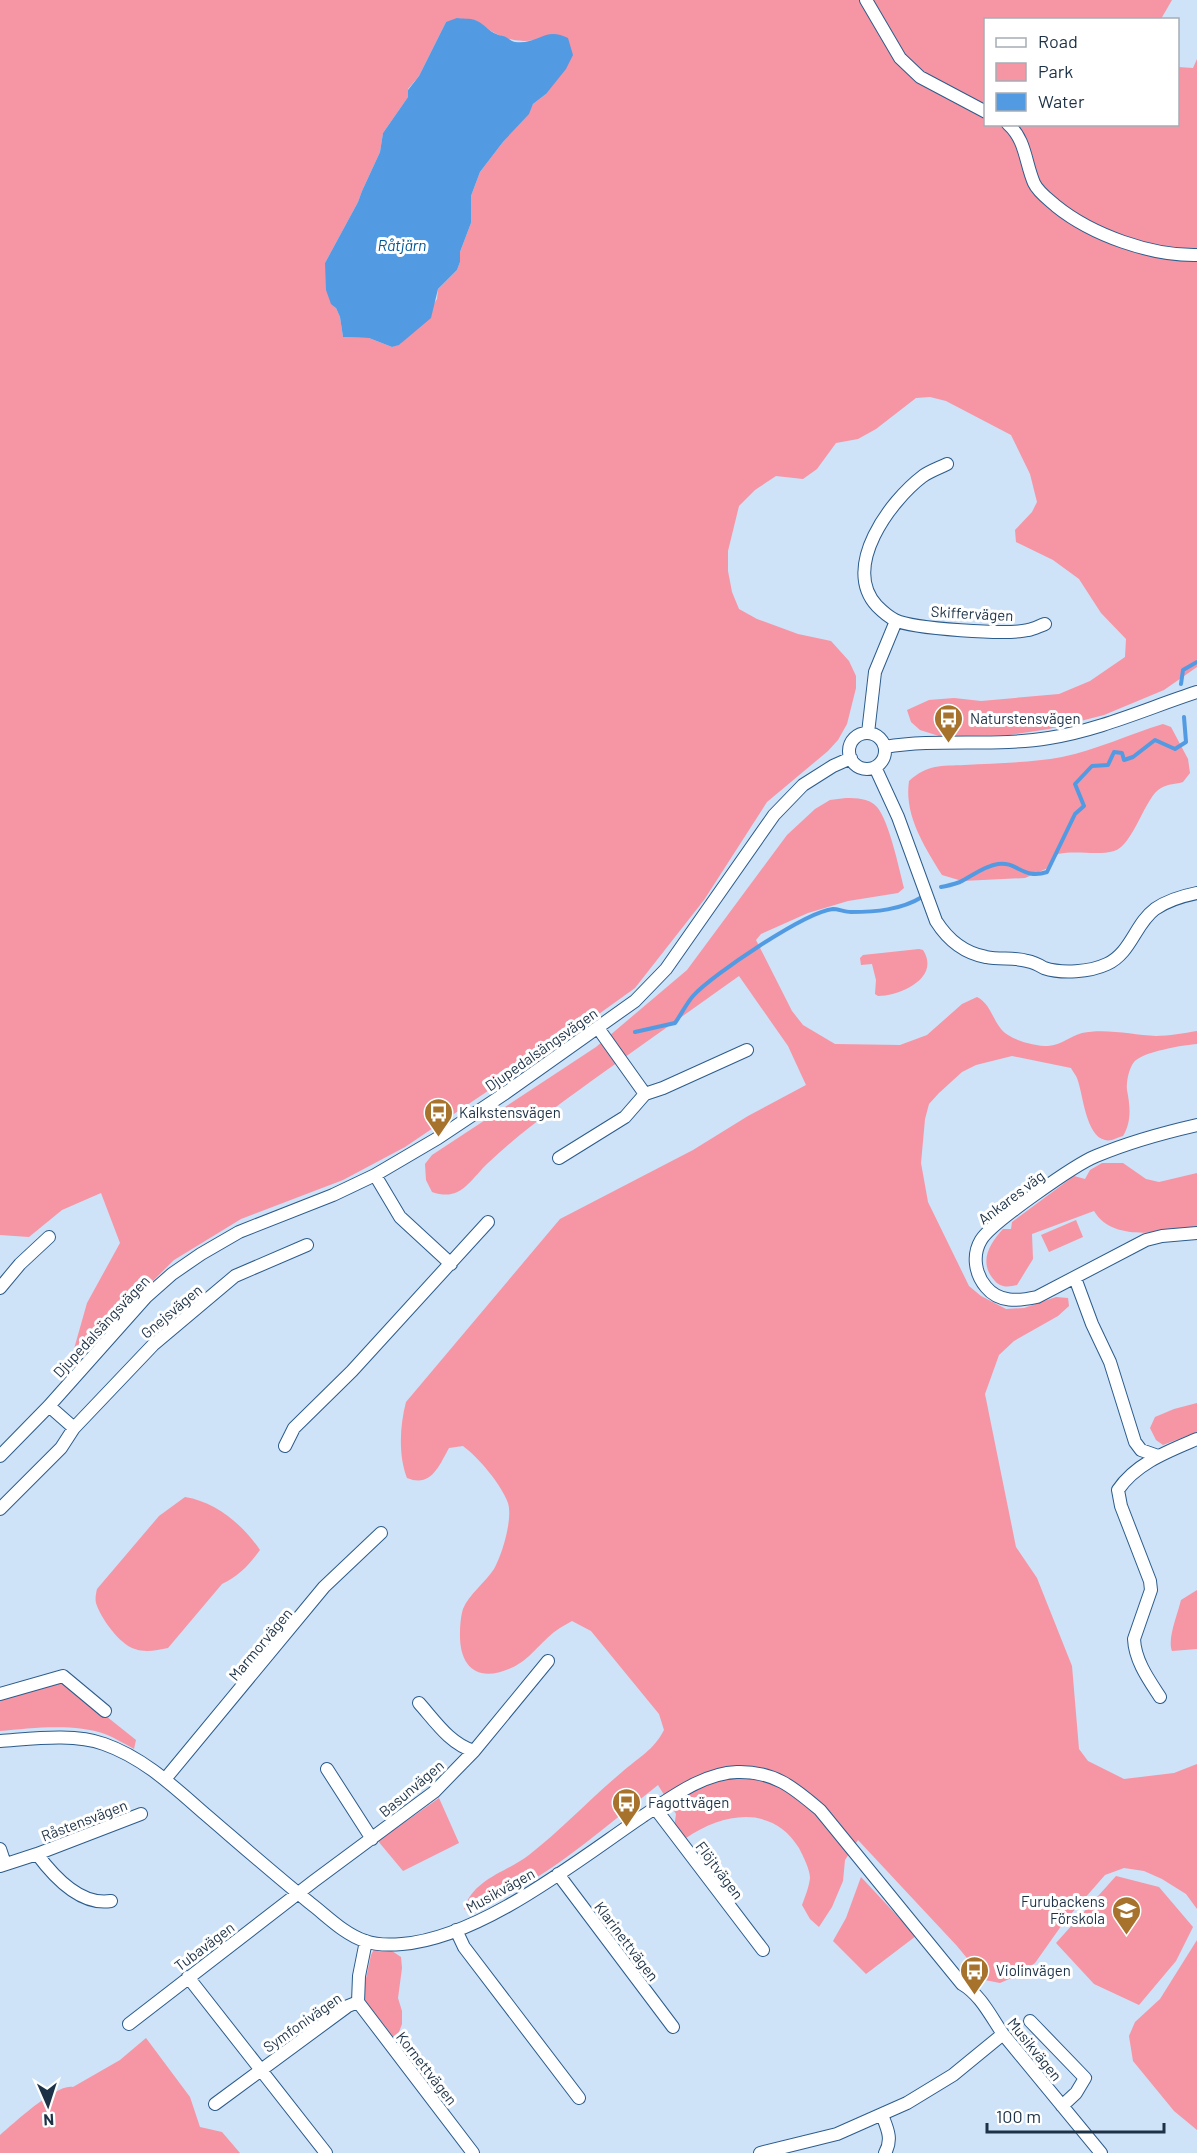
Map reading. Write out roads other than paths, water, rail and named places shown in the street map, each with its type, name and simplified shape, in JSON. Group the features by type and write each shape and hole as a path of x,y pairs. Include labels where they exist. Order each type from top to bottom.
{"street":[{"path":"866,0 900,58 920,77 984,110"},
{"path":"1010,126 1023,145 1034,184 1044,196 1072,219 1099,233 1132,245 1197,255"},
{"path":"868,733 875,672 896,621 882,611 870,595 865,564 869,548 884,516 893,505 924,475 947,464"},
{"name":"Skiffervägen","path":"896,621 953,629 1012,632 1045,624"},
{"path":"885,747 1016,742 1048,738 1084,731 1197,692"},
{"path":"868,733 879,737 885,747 884,758 875,767 861,767 851,758 849,751 852,742 859,735 868,733"},
{"name":"Djupedalsängsvägen","path":"0,1456 49,1406 146,1297 172,1274 239,1232 333,1195 375,1175 438,1138 636,1001 666,969 774,815 804,785 833,766 851,758"},
{"path":"875,767 898,817 936,921 944,934 971,952 987,957 1026,960 1055,970 1096,968 1117,958 1126,949 1153,910 1172,899 1197,893"},
{"path":"598,1028 645,1094"},
{"path":"559,1158 625,1117 645,1094 747,1050"},
{"name":"Ankares väg","path":"1197,1125 1149,1136 1093,1157 997,1223 981,1239 977,1249 976,1266 980,1278 994,1294 1005,1299 1019,1301 1037,1297 1146,1240 1197,1233"},
{"path":"375,1175 400,1217 451,1264"},
{"path":"285,1446 294,1428 352,1371 488,1222"},
{"path":"0,1288 20,1264 49,1237"},
{"name":"Gnejsvägen","path":"0,1509 61,1448 74,1428 153,1345 235,1276 307,1245"},
{"path":"1075,1278 1092,1324 1110,1362 1135,1442 1141,1450 1158,1456"},
{"path":"49,1406 74,1428"},
{"path":"1160,1697 1146,1676 1135,1647 1134,1639 1151,1590 1150,1581 1121,1506 1119,1490 1135,1471 1158,1456 1197,1439"},
{"name":"Marmorvägen","path":"166,1778 324,1587 381,1533"},
{"name":"Basunvägen","path":"299,1894 434,1792 474,1751 548,1661"},
{"path":"0,1694 63,1676 105,1711"},
{"path":"419,1703 453,1741 462,1748 474,1751"},
{"name":"Musikvägen","path":"0,1741 52,1738 102,1743 124,1752 166,1778 299,1894 352,1935 366,1941 387,1944 425,1941 483,1919 520,1899 655,1808 694,1784 715,1775 737,1772 777,1778 794,1788 820,1810 962,1984 965,1995 980,2011 992,2019 1101,2153"},
{"path":"327,1769 372,1839"},
{"name":"Flöjtvägen","path":"655,1808 763,1950"},
{"name":"Råstensvägen","path":"0,1849 3,1865 141,1814"},
{"name":"Råstensvägen","path":"37,1854 68,1887 90,1901 100,1903 111,1901"},
{"name":"Klarinettvägen","path":"558,1874 673,2027"},
{"name":"Tubavägen","path":"129,2024 299,1894"},
{"path":"456,1930 470,1956 579,2098"},
{"name":"Symfonivägen","path":"215,2104 261,2068 348,2006 358,2002 359,1976 366,1941"},
{"path":"188,1977 326,2153"},
{"name":"Kornettvägen","path":"358,2002 473,2153"},
{"path":"1030,2021 1085,2078 1076,2093 1062,2106"},
{"path":"760,2153 830,2137 907,2103 953,2075 1003,2034"},
{"path":"882,2115 890,2133 885,2153"}],"water":[{"name":"Råtjärn","path":"457,18 475,20 494,33 515,42 530,41 553,34 560,35 568,38 573,55 566,69 546,94 533,104 529,114 480,172 471,196 471,223 460,252 460,262 457,270 438,289 431,318 399,345 392,347 369,338 343,337 340,317 336,308 331,304 326,290 325,263 358,202 380,152 383,133 408,97 408,90 419,76 446,22"}],"waterway":[{"path":"1181,684 1183,670 1197,662"},
{"path":"941,887 960,882 983,869 998,864 1010,865 1032,874 1047,872 1075,814 1084,806 1075,784 1092,766 1108,765 1114,752 1122,753 1124,760 1133,757 1155,740 1175,749 1186,742 1184,717"},
{"path":"635,1032 675,1023 690,999 703,986 738,960 802,921 833,909 851,912 878,911 905,905 922,897"}],"place":[{"name":"Naturstensvägen","path":"949,744"},
{"name":"Kalkstensvägen","path":"438,1138"},
{"name":"Fagottvägen","path":"627,1828"},
{"name":"Furubackens Förskola","path":"1126,1936"},
{"name":"Violinvägen","path":"975,1996"}]}
